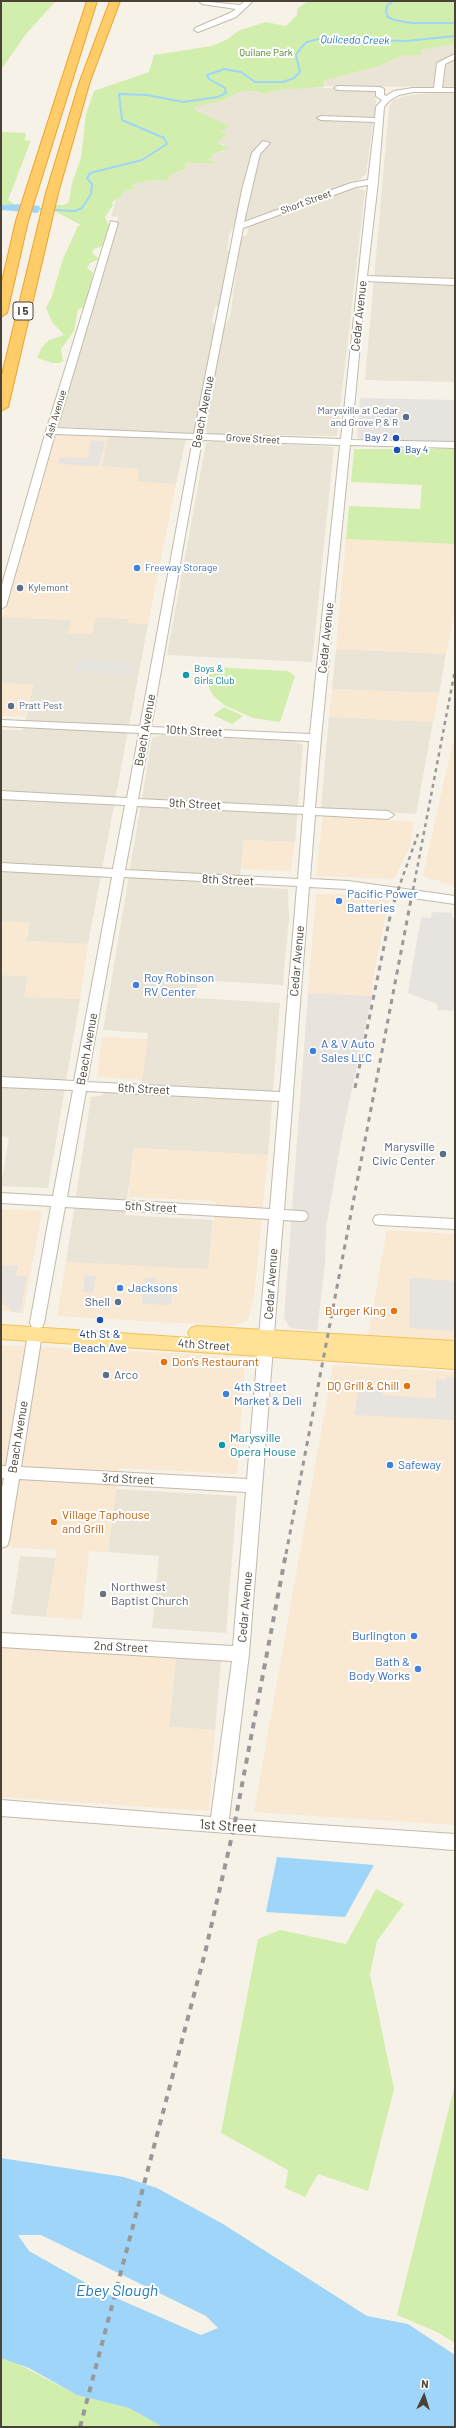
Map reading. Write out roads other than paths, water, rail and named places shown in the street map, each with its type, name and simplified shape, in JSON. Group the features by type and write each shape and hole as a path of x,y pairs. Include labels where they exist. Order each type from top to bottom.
{"highway":[{"name":"I 5","path":"1,314 22,221 48,135 92,1"},
{"name":"I 5","path":"1,407 52,193 85,81 114,4"}],"main road":[{"name":"4th Street","path":"1,1321 36,1328 267,1343 455,1348"},
{"name":"4th Street","path":"1,1332 36,1328"},
{"name":"4th Street","path":"267,1343 455,1362"},
{"path":"425,1360 441,1356 455,1356"}],"street":[{"path":"198,30 233,15 243,8 249,1"},
{"path":"202,2 243,8"},
{"path":"438,89 441,63 455,56"},
{"path":"338,88 380,89 380,96 386,98 405,92 438,89 455,90"},
{"name":"Cedar Avenue","path":"219,1826 241,1654 256,1486 315,738 374,182 378,120 380,107 386,98"},
{"path":"321,118 378,120"},
{"name":"Beach Avenue","path":"1,1541 7,1472 36,1328 81,1086 198,437 242,215 256,153 266,143"},
{"name":"Short Street","path":"240,226 354,185 374,182"},
{"path":"242,215 256,220"},
{"name":"Ash Avenue","path":"1,606 51,431 114,223"},
{"path":"363,278 455,282"},
{"name":"Grove Street","path":"51,431 347,443 455,445"},
{"name":"10th Street","path":"1,723 146,728 315,738"},
{"name":"9th Street","path":"1,795 132,800 388,815"},
{"name":"8th Street","path":"1,867 304,883 397,890 455,900"},
{"name":"6th Street","path":"1,1082 287,1097"},
{"name":"5th Street","path":"1,1198 302,1216"},
{"path":"380,1220 455,1224"},
{"name":"3rd Street","path":"7,1472 256,1486"},
{"name":"2nd Street","path":"1,1640 241,1654"},
{"name":"1st Street","path":"1,1808 219,1826 455,1842"}],"water":[{"path":"22,204 40,206 38,213 1,210 1,205"},
{"path":"277,1857 374,1865 345,1917 266,1912"},
{"name":"Ebey Slough","path":"1,2158 124,2177 157,2188 223,2224 367,2316 408,2324 455,2355 455,2427 163,2427 129,2408 77,2395 29,2368 1,2358"}],"waterway":[{"name":"Quilceda Creek","path":"393,1 387,6 386,11 388,17 394,20 412,23 455,23"},
{"name":"Quilceda Creek","path":"36,209 75,211 82,208 91,194 92,184 87,178 90,173 142,160 167,144 164,138 122,120 119,94 147,95 183,102 218,97 226,93 225,88 209,79 207,75 224,69 241,72 255,82 283,82 294,78 300,72 296,55 301,48 307,42 322,38 406,41 455,36"}],"railway":[{"path":"413,890 455,670"},
{"path":"398,890 418,834"},
{"path":"355,1088 392,907 399,889"},
{"path":"286,1554 413,889"},
{"path":"80,2427 205,1953 234,1827 286,1553"}],"place":[{"name":"Marysville at Cedar and Grove P & R","path":"406,417"},
{"name":"Bay 2","path":"396,438"},
{"name":"Bay 4","path":"397,450"},
{"name":"Freeway Storage","path":"137,568"},
{"name":"Kylemont","path":"20,588"},
{"name":"Boys & Girls Club","path":"186,675"},
{"name":"Pratt Pest","path":"11,706"},
{"name":"Pacific Power Batteries","path":"339,901"},
{"name":"Roy Robinson RV Center","path":"136,985"},
{"name":"A & V Auto Sales LLC","path":"313,1051"},
{"name":"Marysville Civic Center","path":"443,1154"},
{"name":"Jacksons","path":"120,1288"},
{"name":"Shell","path":"118,1302"},
{"name":"Burger King","path":"394,1311"},
{"name":"4th St & Beach Ave","path":"100,1320"},
{"name":"Don's Restaurant","path":"164,1362"},
{"name":"Arco","path":"106,1375"},
{"name":"DQ Grill & Chill","path":"407,1386"},
{"name":"4th Street Market & Deli","path":"226,1394"},
{"name":"Marysville Opera House","path":"222,1445"},
{"name":"Safeway","path":"390,1465"},
{"name":"Village Taphouse and Grill","path":"54,1522"},
{"name":"Northwest Baptist Church","path":"103,1594"},
{"name":"Burlington","path":"414,1636"},
{"name":"Bath & Body Works","path":"418,1669"}],"park label":[{"name":"Quilane Park","path":"266,53"}]}
